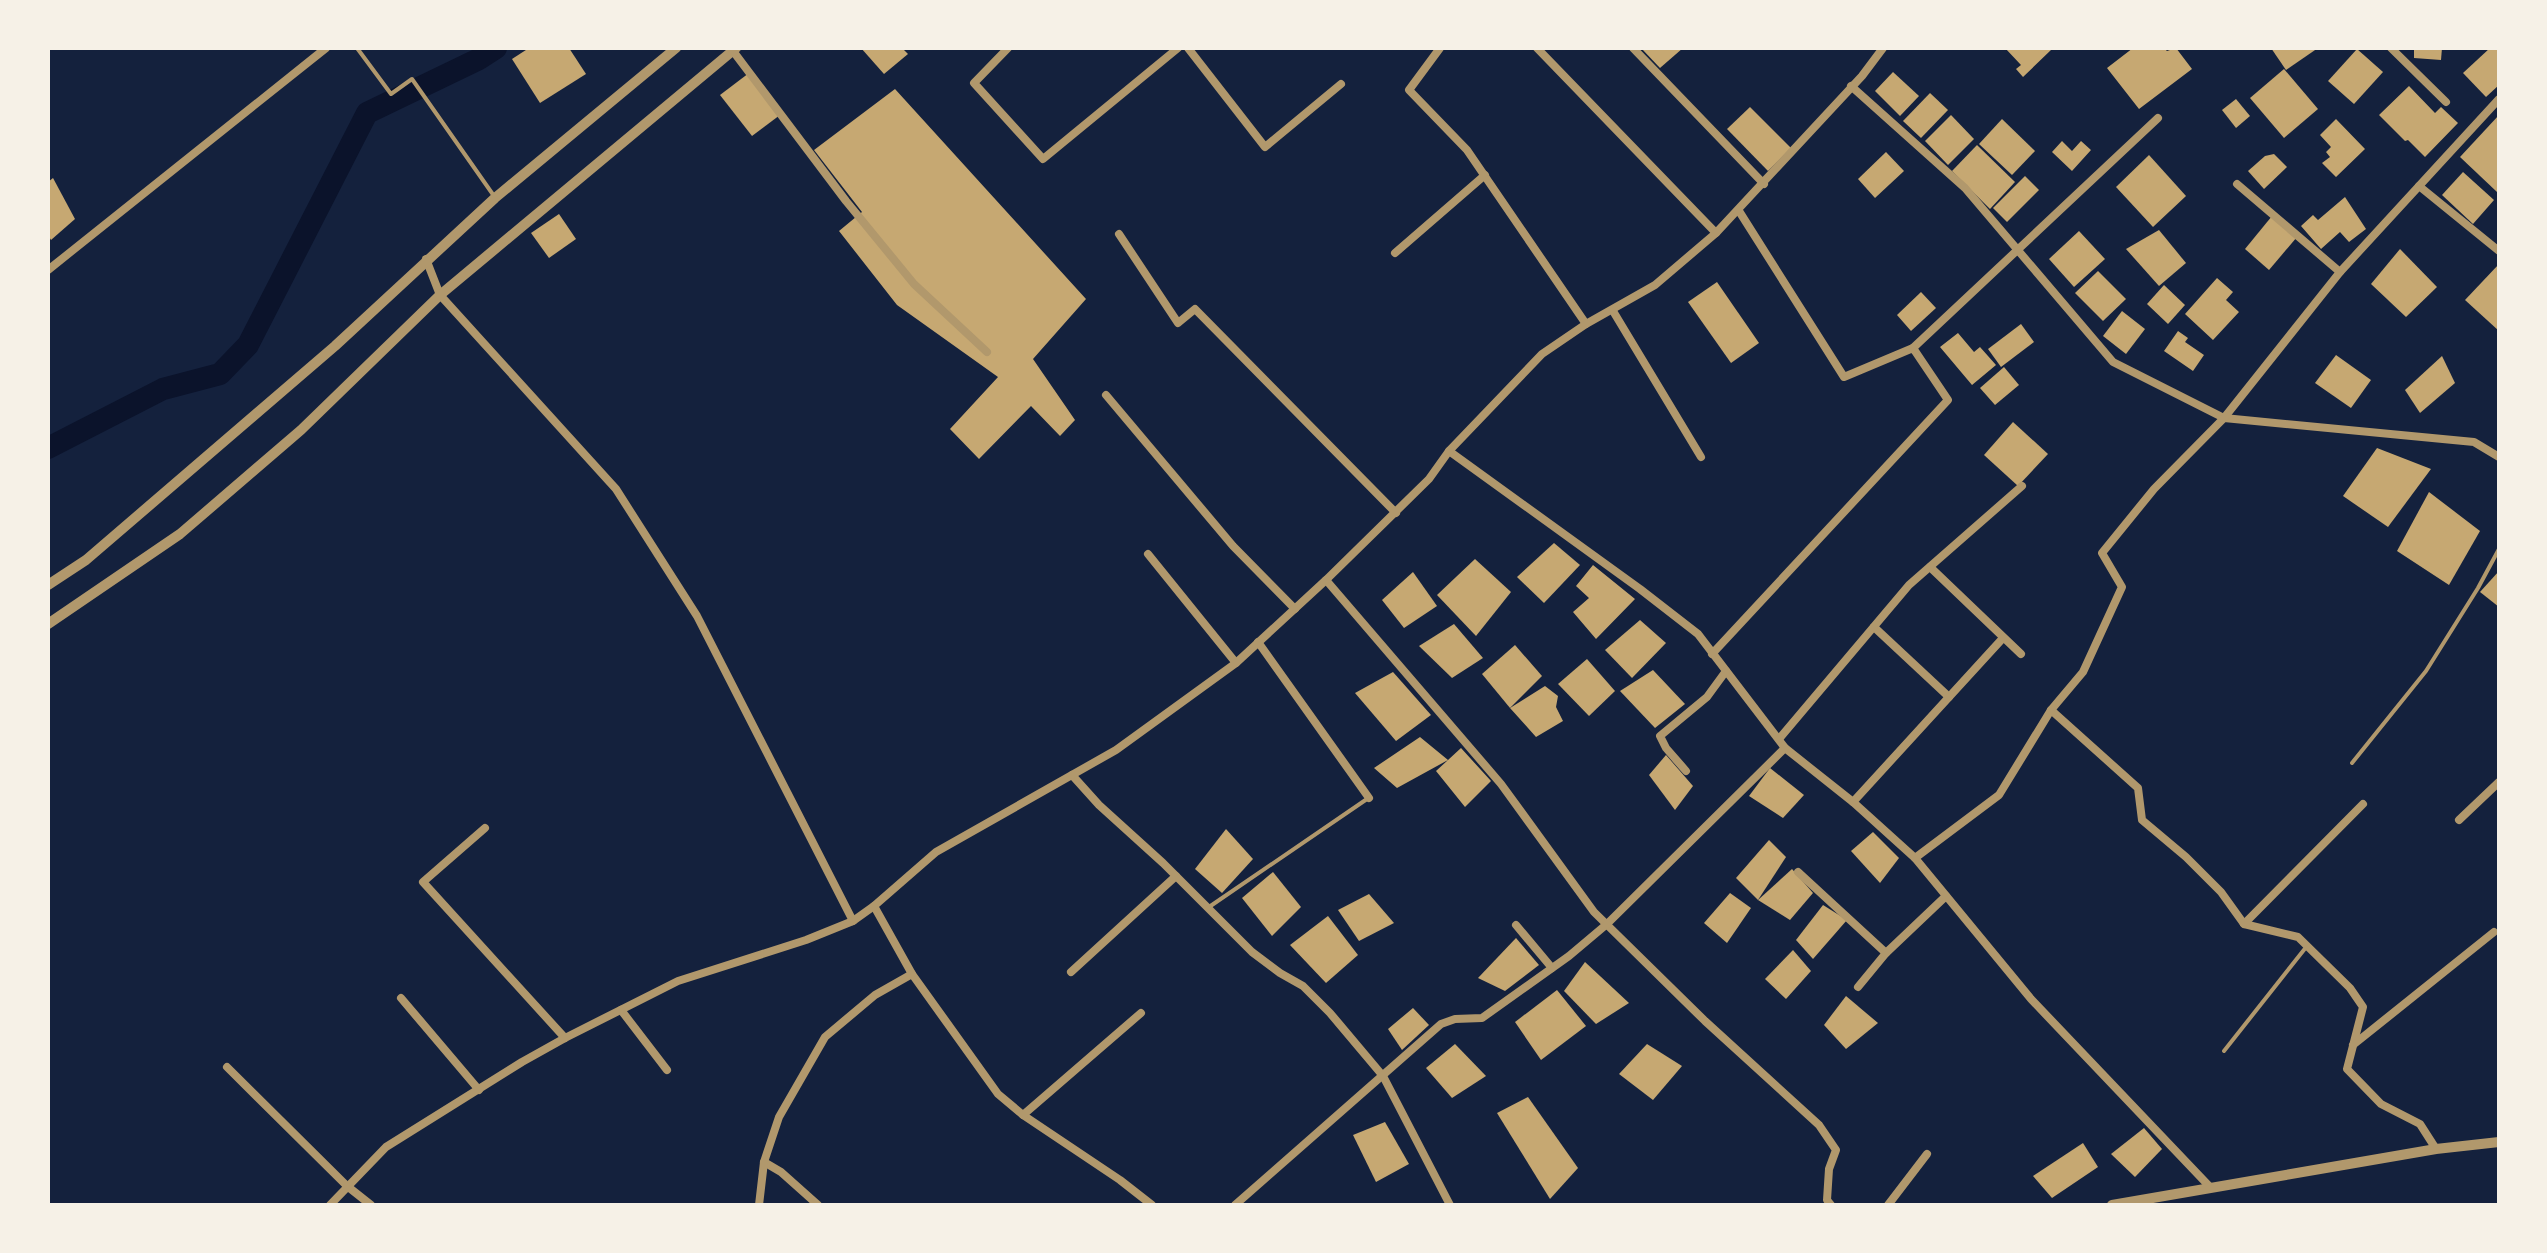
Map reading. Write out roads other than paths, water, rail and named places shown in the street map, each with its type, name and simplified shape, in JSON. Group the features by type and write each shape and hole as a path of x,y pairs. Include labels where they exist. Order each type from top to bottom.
{"street":[{"path":"48,270 326,48"},
{"path":"48,585 86,560 323,356 495,198 676,48"},
{"path":"1008,48 974,83 1043,159 1178,48"},
{"path":"1188,48 1265,147 1341,84"},
{"path":"1440,48 1409,90 1467,150 1586,324"},
{"path":"1537,48 1716,233"},
{"path":"1633,48 1764,184"},
{"path":"330,1205 386,1147 565,1038 678,981 806,940 853,921 936,852 1116,750 1236,663 1396,513 1429,479 1449,451 1542,354 1586,324 1655,285 1716,233 1764,184 1883,48"},
{"path":"2391,48 2446,102"},
{"path":"48,624 180,534 301,430 440,295 733,49 846,201 914,284 987,352"},
{"path":"1851,86 1965,188 2113,362 2224,418 2474,442 2499,457"},
{"path":"1915,858 1999,795 2051,710 2083,672 2122,587 2102,553 2154,489 2224,418 2340,272 2499,99"},
{"path":"1739,211 1844,377 1913,348 2158,118"},
{"path":"1395,253 1485,175"},
{"path":"2237,184 2340,272"},
{"path":"2419,186 2499,251"},
{"path":"1119,234 1178,323 1195,309 1396,513"},
{"path":"426,259 440,295 616,489 697,616 853,921"},
{"path":"1613,311 1701,457"},
{"path":"1712,654 1948,400 1913,348"},
{"path":"1106,395 1233,546 1295,609"},
{"path":"1449,451 1698,634 1785,748 1853,802 1915,858 2031,999 2210,1187"},
{"path":"1779,739 1909,585 2022,486"},
{"path":"1148,554 1236,663"},
{"path":"1930,567 2021,654"},
{"path":"1326,580 1501,784 1594,912 1705,1021 1819,1125 1836,1150 1829,1169 1827,1200 1831,1205"},
{"path":"1874,627 1949,697"},
{"path":"1853,802 2003,638"},
{"path":"1258,642 1369,798"},
{"path":"1686,771 1660,736 1707,697 1726,671"},
{"path":"2051,710 2138,788 2142,820 2221,892 2244,924 2298,937 2350,988 2363,1007 2347,1069 2381,1104 2420,1124 2436,1149"},
{"path":"1235,1205 1441,1024 1455,1019 1482,1018 1607,924 1785,748"},
{"path":"1072,775 1099,805 1252,952 1303,986 1330,1013 1383,1076 1450,1205"},
{"path":"2459,820 2499,782"},
{"path":"2244,924 2363,804"},
{"path":"485,828 423,882 565,1038"},
{"path":"1798,872 1886,953"},
{"path":"1071,972 1176,876"},
{"path":"1858,987 1886,953 1946,896"},
{"path":"874,906 912,974 998,1094 1023,1115 1152,1205"},
{"path":"1516,925 1552,968"},
{"path":"2353,1046 2494,932"},
{"path":"759,1205 764,1162 779,1117 825,1037 875,995 912,974"},
{"path":"401,998 479,1090"},
{"path":"621,1010 667,1070"},
{"path":"1023,1115 1141,1013"},
{"path":"227,1067 347,1186 371,1205"},
{"path":"2112,1205 2436,1149 2499,1142"},
{"path":"1888,1205 1927,1154"},
{"path":"764,1162 781,1172 818,1205"}],"lane":[{"path":"357,48 391,94 412,79 495,198"},
{"path":"2352,763 2426,671 2499,549"},
{"path":"1207,908 1369,798"},
{"path":"2224,1051 2307,946"}],"waterway":[{"path":"48,448 163,389 220,374 248,345 367,113 496,48"}]}
